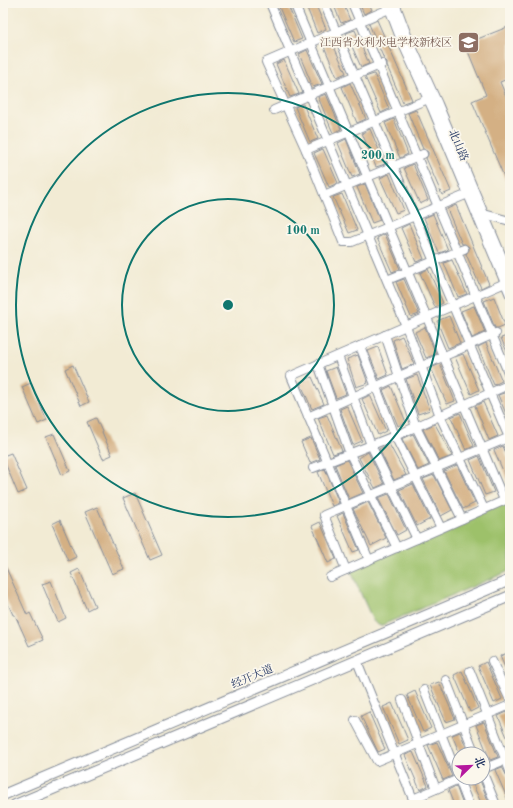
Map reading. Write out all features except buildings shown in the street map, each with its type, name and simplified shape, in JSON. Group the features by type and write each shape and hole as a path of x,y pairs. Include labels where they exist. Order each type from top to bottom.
{"main road":[{"path":"496,586 510,575"},
{"name":"经开大道","path":"3,795 510,580"},
{"path":"15,805 510,596"},
{"path":"499,600 510,599"}],"street":[{"path":"272,3 290,51 406,326 440,416 484,509"},
{"path":"294,3 482,449 507,499 330,577"},
{"path":"324,3 510,438 324,516 346,570"},
{"path":"352,3 381,65 398,111 420,155 438,206 461,250 476,295 495,333 510,377"},
{"path":"390,5 360,21 266,62 306,150 343,242 352,242 468,194"},
{"name":"北山路","path":"390,5 401,40 507,279"},
{"name":"北山路","path":"390,5 408,38 438,104 506,265 510,295"},
{"path":"274,110 381,65"},
{"path":"306,150 428,99"},
{"path":"324,195 420,155"},
{"path":"484,214 510,222"},
{"path":"387,280 461,250"},
{"path":"506,265 510,255"},
{"path":"369,560 291,376 476,295 507,279"},
{"path":"308,417 495,333"},
{"path":"385,335 416,427 462,519"},
{"path":"360,346 395,436 441,528"},
{"path":"338,356 370,446 417,538"},
{"path":"318,364 350,454 397,548"},
{"path":"313,468 395,436 510,384"},
{"path":"357,661 413,799 451,782"},
{"path":"492,661 510,700"},
{"path":"470,671 487,714 508,758 510,771"},
{"path":"446,680 472,746"},
{"path":"424,690 451,756"},
{"path":"402,700 436,789"},
{"path":"355,720 377,761 510,705"},
{"path":"491,765 508,758"},
{"path":"463,786 469,805"},
{"path":"488,786 496,805"}],"green space":[{"path":"510,499 510,569 507,572 380,626 373,621 350,569"}],"place":[{"name":"江西省水利水电学校新校区","path":"468,42"}]}
